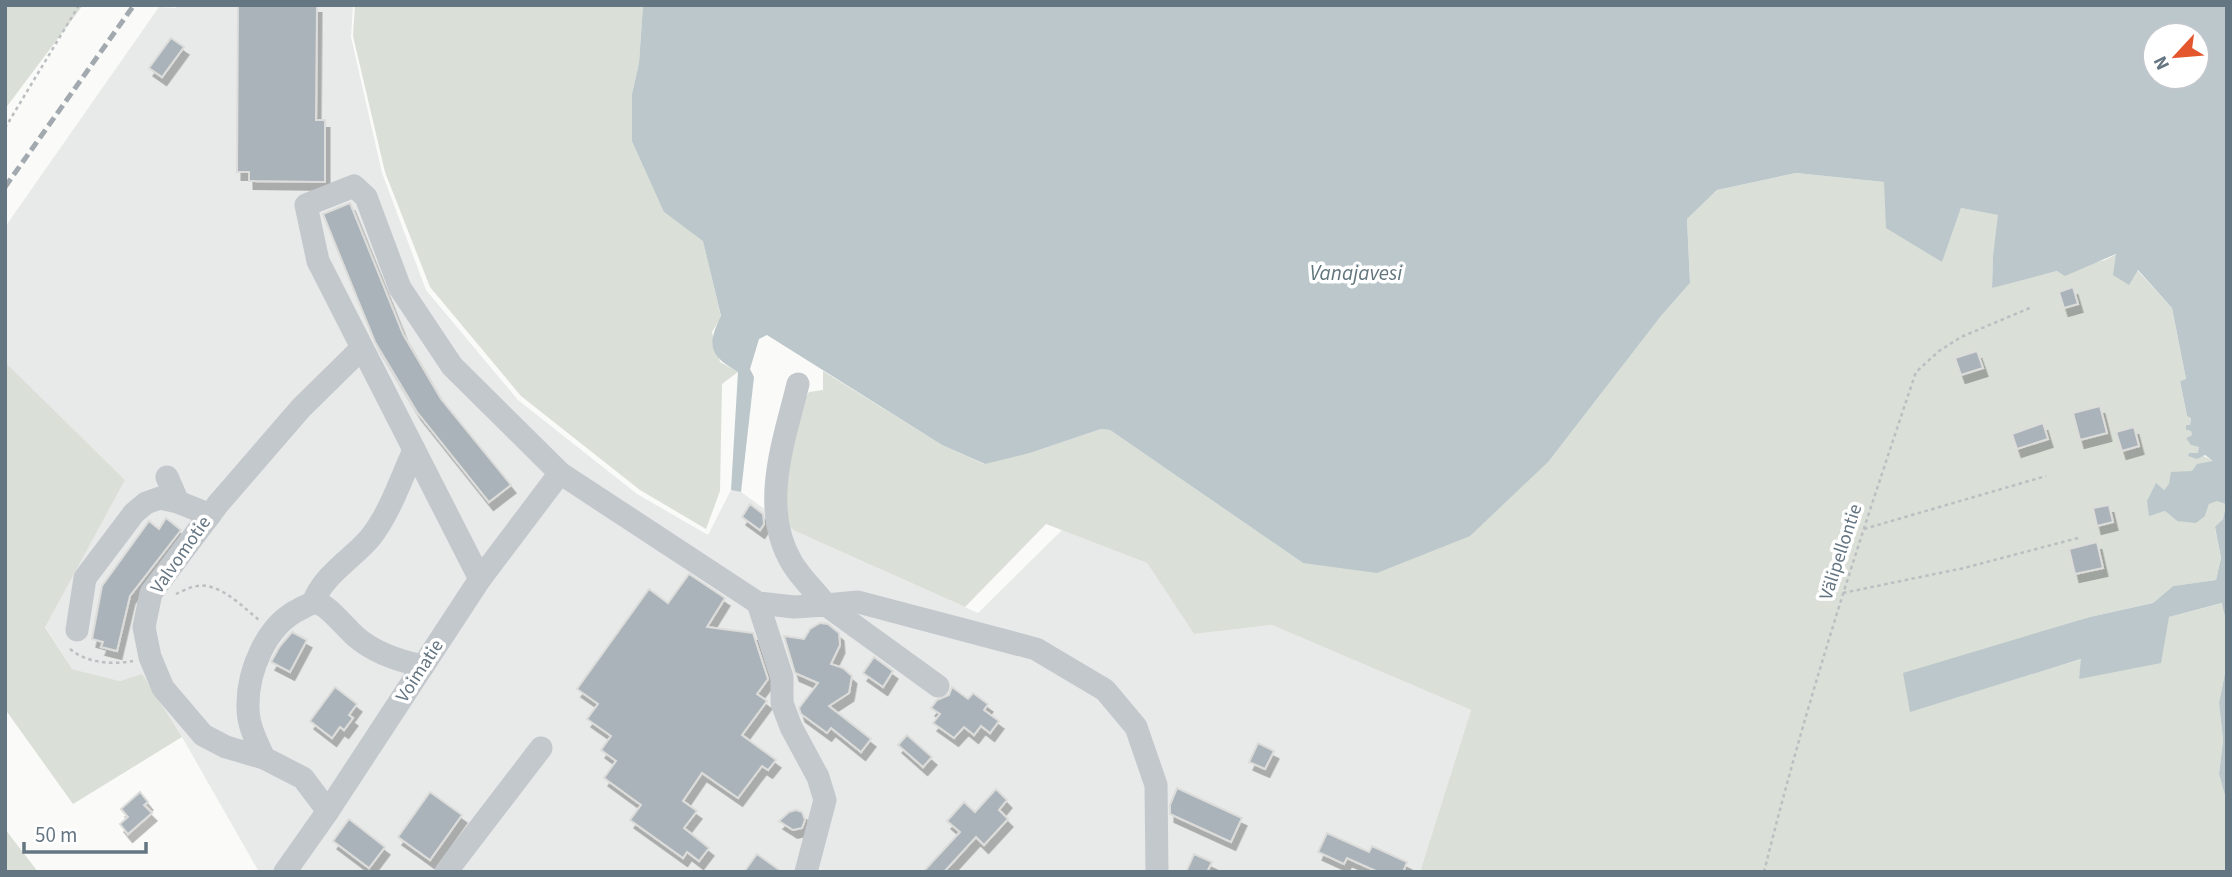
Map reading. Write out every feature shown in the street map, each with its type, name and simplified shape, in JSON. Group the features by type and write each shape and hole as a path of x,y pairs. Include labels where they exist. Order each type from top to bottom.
{"street":[{"path":"480,579 318,261 306,205 354,186 366,197 400,288 452,366 560,473 758,603 794,607 858,602 1036,649 1105,691 1136,727 1156,785 1157,872"},
{"name":"Valvomotie","path":"328,811 303,778 264,758 226,747 203,735 163,688 150,657 144,627 151,593 210,514 301,408 362,348"},
{"path":"798,384 776,477 777,524 791,562 826,605 938,686"},
{"path":"313,603 318,589 370,537 414,450"},
{"name":"Voimatie","path":"285,872 480,579 560,473"},
{"path":"167,477 178,502"},
{"path":"77,630 85,578 134,513 146,503 160,498 210,514"},
{"path":"264,758 253,735 247,710 248,689 256,664 272,631 291,613 313,603 322,604 358,639 379,652 401,662 423,666"},
{"path":"758,603 782,677 782,703 790,727 818,777 825,800 806,872"},
{"path":"446,872 541,748"}],"path":[{"path":"5,128 79,5"},
{"name":"Välipellontie","path":"1764,872 1791,766 1842,593 1916,372 1939,351 1961,337 2032,307"},
{"path":"1863,529 2046,476"},
{"path":"1842,593 1964,568 2078,538"},
{"path":"151,593 159,599 198,586 209,587 224,593 272,631"},
{"path":"77,630 66,635 66,645 83,657 117,664 150,657"}],"shaded area":[{"path":"5,5 83,5 5,109"},
{"path":"178,5 353,5 351,37 382,173 426,290 518,400 637,494 708,535 731,490 741,492 795,531 978,613 1062,530 1147,563 1194,634 1272,625 1471,710 1420,872 259,872 182,737 142,675 120,681 72,669 45,626 125,480 5,362 5,227 159,7 176,8"},
{"path":"355,5 643,5 639,63 632,94 664,212 703,240 721,317 712,332 720,362 738,372 722,384 720,491 706,529 640,490 521,396 430,287 385,172 353,36"},
{"path":"1796,173 1884,182 1942,261 1961,208 1999,215 1992,288 2105,260 2117,254 2137,270 2172,308 2186,379 2180,381 2187,416 2191,417 2190,426 2186,426 2186,430 2191,431 2192,435 2186,438 2199,446 2199,454 2214,461 2181,477 2164,490 2156,484 2149,515 2165,511 2177,521 2205,516 2209,504 2217,500 2226,503 2223,519 2215,528 2221,558 2216,580 2173,586 2153,603 2090,617 2029,637 1910,711 2082,659 2079,679 2169,617 2223,603 2227,625 2227,663 2219,703 2223,740 2219,774 2227,803 2227,872 1420,872 1471,710 1272,625 1194,634 1147,563 1046,524 965,607 795,531 781,521 795,416 809,392 823,390 823,371 942,445 984,464 1030,453 1101,429 1110,430 1303,563 1549,461 1661,316 1690,283 1687,219 1717,190"},
{"path":"5,362 125,480 45,627 72,669 120,681 142,674 182,737 73,804 5,709"},
{"path":"5,829 38,872 5,872"}],"water":[{"name":"Vanajavesi","path":"643,5 2227,5 2227,625 2222,603 2169,617 2161,663 2079,679 2081,659 1910,712 1903,673 2090,617 2153,603 2173,586 2216,580 2221,558 2215,527 2223,519 2226,504 2217,501 2209,504 2205,516 2196,523 2177,521 2165,511 2149,516 2147,501 2156,483 2164,490 2169,484 2171,472 2192,471 2197,464 2213,461 2205,455 2197,459 2188,456 2189,453 2198,453 2199,447 2191,445 2186,438 2192,435 2191,431 2186,430 2191,418 2187,416 2180,381 2186,379 2172,308 2138,270 2129,285 2113,275 2116,254 2065,276 2057,271 1992,288 1998,215 1961,208 1942,262 1886,228 1884,182 1796,173 1717,190 1687,219 1690,283 1661,316 1549,461 1470,536 1377,573 1303,563 1110,430 1101,429 1030,453 985,464 942,445 767,335 759,339 750,369 754,377 741,492 731,490 738,372 721,361 713,349 713,335 721,316 703,241 664,212 632,141 632,94 639,63"},
{"path":"2227,663 2227,803 2219,774 2223,740 2219,703"}],"building":[{"path":"238,5 317,5 316,120 325,120 325,182 249,181 249,172 237,172"},
{"path":"171,38 184,47 162,77 149,68"},
{"path":"350,203 403,334 441,399 511,485 489,502 417,412 375,342 323,214"},
{"path":"2073,287 2078,304 2064,308 2059,292"},
{"path":"1977,351 1983,368 1961,375 1955,358"},
{"path":"2100,406 2107,433 2080,440 2073,413"},
{"path":"2043,423 2048,439 2017,449 2012,434"},
{"path":"2134,427 2139,446 2122,451 2116,432"},
{"path":"750,504 763,514 764,524 760,530 742,517"},
{"path":"2109,505 2113,522 2097,526 2093,508"},
{"path":"166,518 181,530 130,596 117,651 101,647 103,642 92,639 102,586 149,521 159,529"},
{"path":"2097,542 2103,568 2075,574 2069,549"},
{"path":"689,574 725,598 707,627 753,633 768,679 757,694 767,701 742,735 776,760 768,770 762,766 738,798 702,773 683,801 697,811 684,828 709,848 699,861 687,852 683,858 630,820 641,805 604,778 616,761 601,750 611,736 587,719 598,704 577,689 649,589 668,603"},
{"path":"820,623 828,624 839,633 840,645 831,664 843,668 852,676 849,693 829,706 871,739 861,752 831,728 827,733 801,714 799,708 818,683 795,673 784,636 804,639 810,629"},
{"path":"292,632 307,640 290,672 271,662"},
{"path":"874,657 893,671 883,687 863,673"},
{"path":"335,687 357,704 349,715 353,718 344,730 340,727 332,738 310,721"},
{"path":"952,687 968,699 973,693 988,704 984,710 999,721 990,733 981,726 974,735 964,727 954,738 933,723 940,714 931,708 937,700 949,695"},
{"path":"907,735 932,757 923,767 898,745"},
{"path":"1258,743 1274,751 1265,769 1249,762"},
{"path":"1177,788 1242,818 1231,842 1170,814 1170,805"},
{"path":"996,789 1007,800 999,810 1008,819 984,845 976,837 944,872 923,872 960,832 947,821 964,802 975,812"},
{"path":"140,792 148,802 144,805 152,813 128,834 120,824 128,817 121,809"},
{"path":"430,792 462,815 430,860 398,837"},
{"path":"789,812 802,812 805,820 802,828 793,830 779,821"},
{"path":"349,819 385,847 369,868 333,841"},
{"path":"1327,833 1369,852 1372,846 1407,862 1403,872 1378,872 1347,858 1344,864 1318,852"},
{"path":"757,854 782,872 744,872"},
{"path":"1194,854 1212,862 1207,872 1186,872"}],"railway":[{"path":"5,187 134,5"}]}
